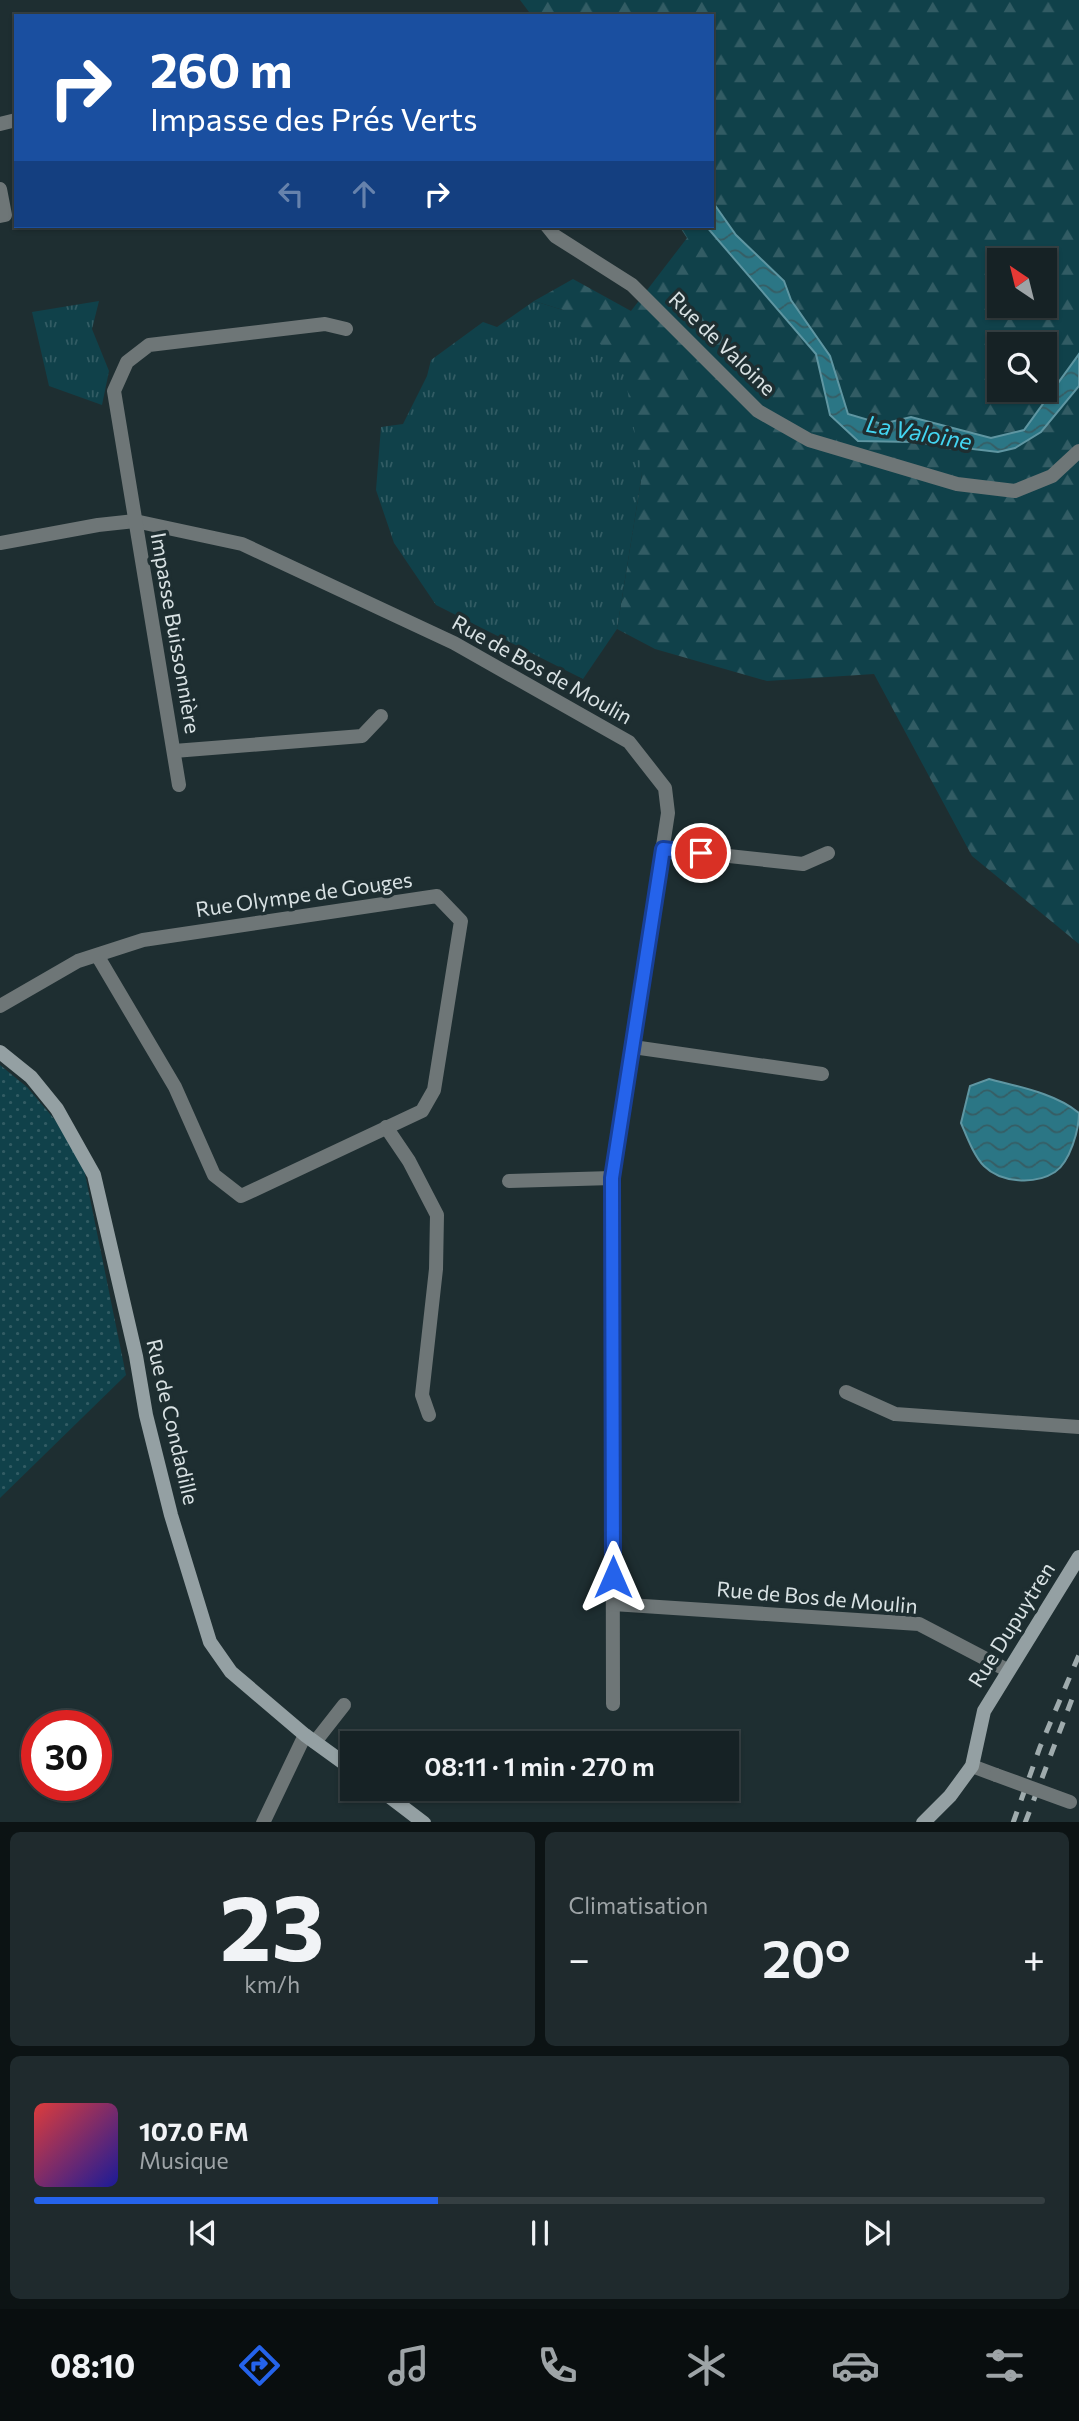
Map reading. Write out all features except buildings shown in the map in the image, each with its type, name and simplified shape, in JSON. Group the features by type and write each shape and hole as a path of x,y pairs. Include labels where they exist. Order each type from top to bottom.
{"street":[{"path":"0,189 5,215 0,216"},
{"name":"Rue de Valoine","path":"549,228 555,236 632,285 758,411 809,440 957,484 1015,491 1052,476 1079,451"},
{"name":"Impasse Buissonnière","path":"179,785 114,391 127,362 149,345 325,324 346,329"},
{"name":"Rue de Bos de Moulin","path":"0,543 135,521 242,544 454,643 629,742 665,788 668,813 612,1178 613,1704"},
{"name":"Impasse Buissonnière","path":"174,751 362,736 381,716"},
{"path":"663,849 803,864 828,853"},
{"name":"Rue Olympe de Gouges","path":"0,1006 78,961 143,940 437,896 461,921 434,1090 422,1111 241,1196 214,1175 175,1087 97,956"},
{"path":"633,1047 822,1074"},
{"name":"Rue de Condadille","path":"0,1052 31,1077 57,1109 94,1175 136,1356 152,1440 171,1515 210,1642 232,1672 340,1760"},
{"path":"386,1127 410,1161 437,1215 436,1269 422,1395 429,1415"},
{"path":"509,1181 612,1178"},
{"path":"846,1392 895,1414 1079,1427"},
{"name":"Rue Dupuytren","path":"923,1822 950,1796 972,1766 984,1711 1079,1557"},
{"name":"Rue de Bos de Moulin","path":"613,1604 919,1624 1007,1670"},
{"path":"263,1822 310,1738 344,1704"},
{"path":"972,1766 1075,1803"},
{"path":"396,1801 424,1822"}],"green space":[{"path":"520,0 1079,0 1079,944 972,856 874,674 767,681 655,649 617,629 642,474 563,310 534,301 573,279 631,311 687,238 680,228 714,228 714,14 530,14"},
{"path":"99,301 92,329 109,371 102,405 49,386 32,312"},
{"path":"534,301 563,310 623,365 642,474 617,629 583,679 436,605 394,543 376,490 381,427 403,424 427,376 431,360 483,322 497,327"},
{"path":"0,1065 27,1087 56,1121 84,1169 126,1375 0,1498"}],"water":[{"name":"La Valoine","path":"714,204 736,235 784,281 791,300 830,356 848,414 882,424 911,417 991,438 1024,430 1044,402 1057,402 1057,384 1079,354 1079,386 1041,432 1015,448 998,452 914,442 858,441 830,415 816,354 708,228 714,228"},
{"path":"989,1079 1059,1100 1079,1113 1073,1145 1065,1161 1055,1172 1038,1179 1009,1179 991,1172 980,1162 961,1123 970,1086"}],"railway":[{"path":"1013,1822 1040,1747 1079,1655"},
{"path":"1025,1822 1075,1691"}],"route":[{"path":"613,1577 612,1178 663,849 701,853"}]}
